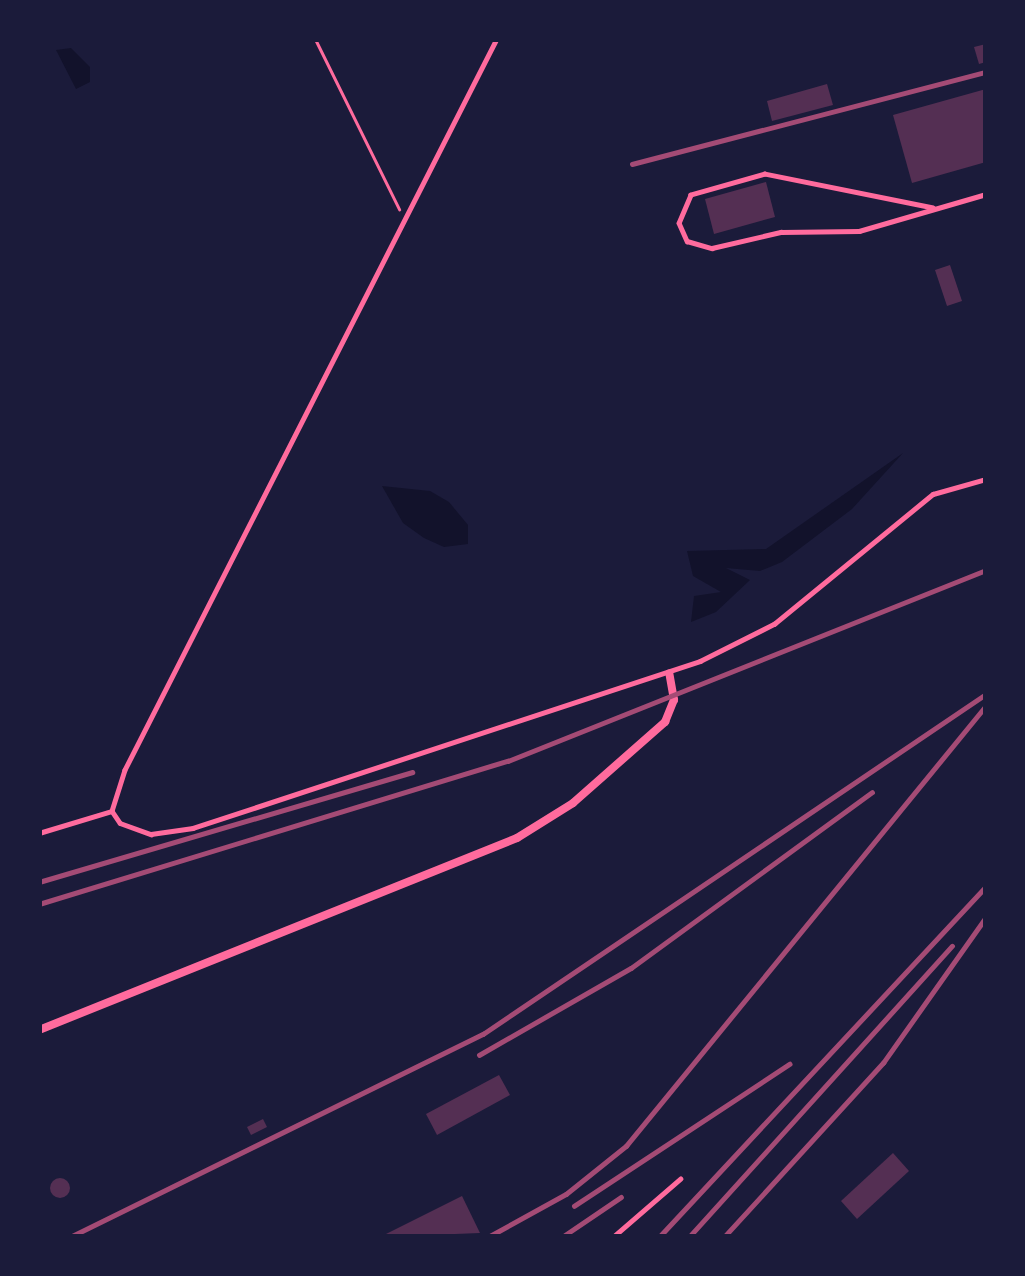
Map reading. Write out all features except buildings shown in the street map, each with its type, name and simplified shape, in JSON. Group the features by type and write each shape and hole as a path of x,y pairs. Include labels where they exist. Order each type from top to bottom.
{"street":[{"path":"39,1030 517,838 573,803 665,722 674,700 669,673"}],"lane":[{"path":"497,39 124,770 112,812 119,823 151,834 193,828 669,673 774,624 933,494 986,479"},
{"path":"932,208 765,174 691,195 680,223 687,241 712,248 781,232 859,232 986,194"},
{"path":"39,833 112,812"},
{"path":"613,1237 680,1179"}],"path":[{"path":"315,39 405,221"}],"shaded area":[{"path":"71,48 90,67 90,82 76,89 56,50"},
{"path":"903,453 852,509 782,562 760,571 726,568 750,580 716,612 691,622 694,596 721,592 693,576 687,551 766,549"},
{"path":"382,486 430,491 449,502 468,525 468,544 444,547 424,538 403,523"}],"railway":[{"path":"632,164 986,72"},
{"path":"39,904 508,761 986,570"},
{"path":"70,1237 483,1034 986,694"},
{"path":"488,1237 566,1194 626,1146 984,708"},
{"path":"39,882 412,772"},
{"path":"479,1055 631,968 872,792"},
{"path":"659,1237 986,886"},
{"path":"724,1237 883,1063 986,917"},
{"path":"689,1237 952,946"},
{"path":"574,1206 789,1064"},
{"path":"562,1237 621,1197"}]}
